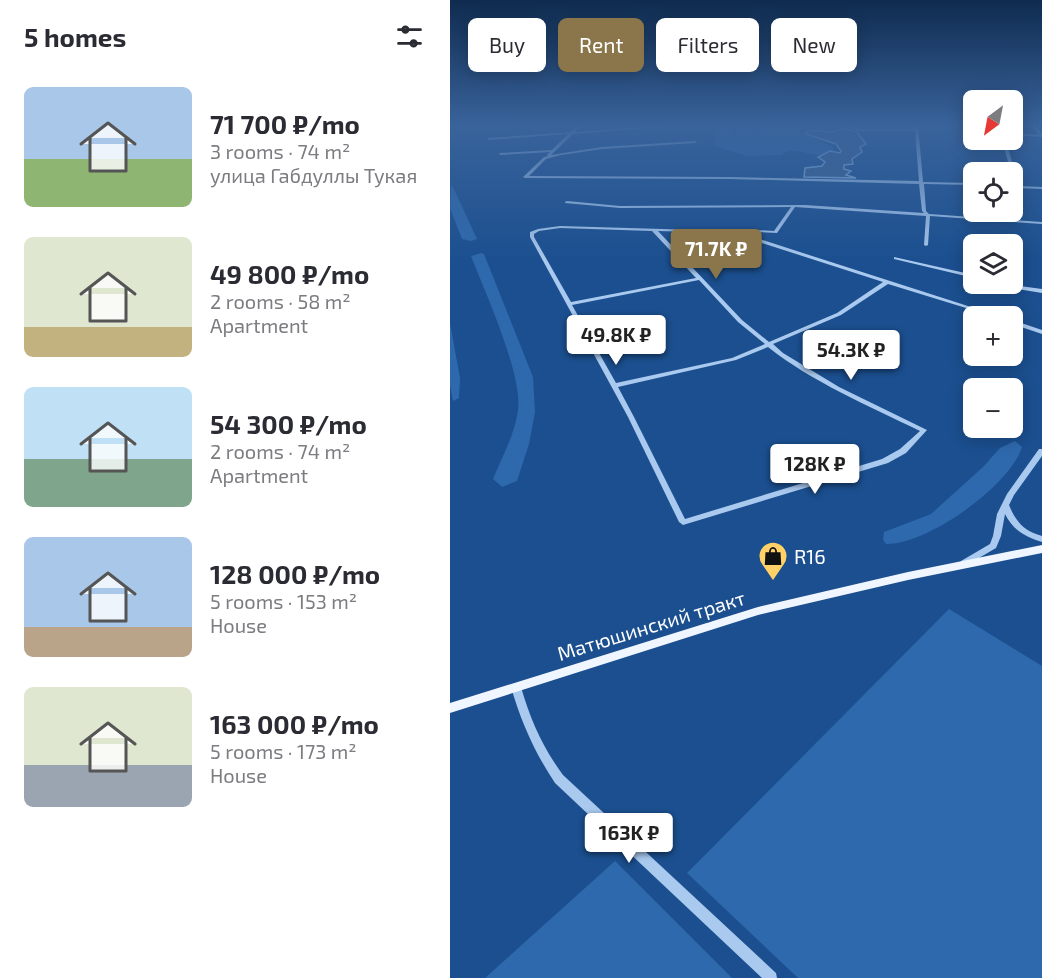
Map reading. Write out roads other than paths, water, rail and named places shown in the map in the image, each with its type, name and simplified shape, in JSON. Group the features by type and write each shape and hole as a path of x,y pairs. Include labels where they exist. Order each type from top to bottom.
{"main road":[{"name":"Матюшинский тракт","path":"450,708 758,612 962,564 1042,549"}],"street":[{"path":"533,170 525,177 963,184"},
{"path":"921,170 924,211 927,214 927,245"},
{"path":"1023,187 1042,188"},
{"path":"567,202 620,207 794,206 1042,223"},
{"path":"747,236 757,231 775,232 794,206"},
{"path":"653,229 698,279 740,321 769,345 837,388 924,430 903,451 885,461 683,522 631,417 531,237 532,233 560,227 653,229 731,232 964,306"},
{"path":"896,258 963,274"},
{"path":"570,304 698,279"},
{"path":"613,386 734,359 839,314 887,282"},
{"path":"1023,288 1042,291"},
{"path":"1023,326 1042,332"},
{"path":"962,564 993,546 1006,506 1042,451"},
{"path":"1006,506 1012,522 1018,529 1042,539"},
{"path":"516,687 525,722 541,753 559,779 771,978"}],"place":[{"name":"R16","path":"773,582"}]}
